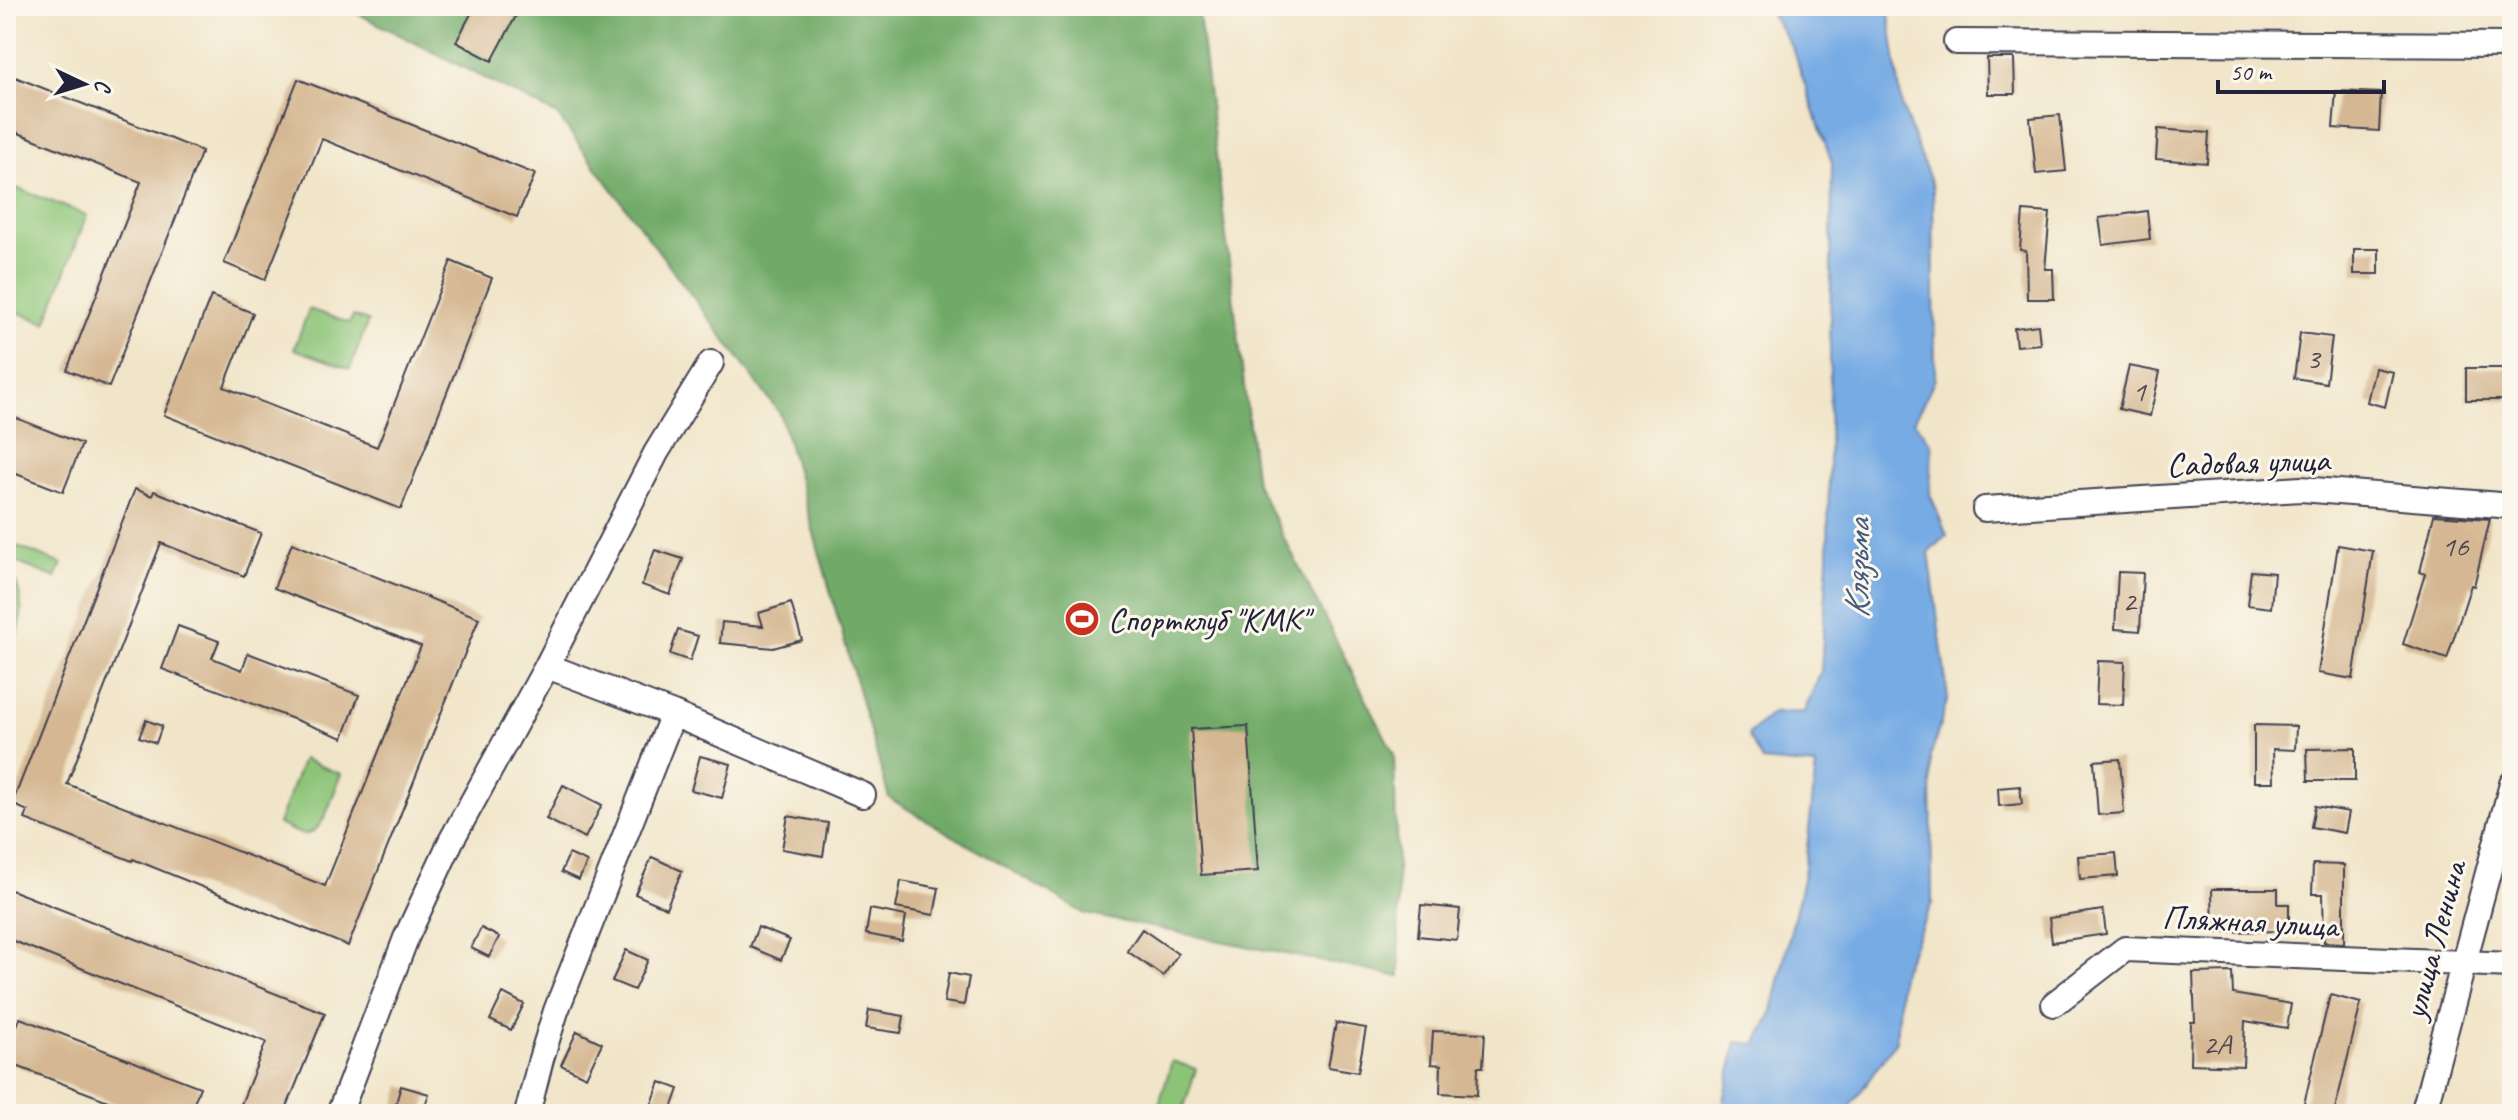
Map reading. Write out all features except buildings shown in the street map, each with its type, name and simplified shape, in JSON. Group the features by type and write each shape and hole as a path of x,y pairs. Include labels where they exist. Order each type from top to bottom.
{"street":[{"path":"1956,42 2512,45"},
{"path":"339,1114 406,938 451,841 547,666 656,453 711,363"},
{"name":"Садовая улица","path":"1985,509 2301,489 2512,506"},
{"path":"547,666 673,714 863,795"},
{"path":"527,1114 556,1011 673,714"},
{"name":"улица Ленина","path":"2423,1114 2512,784"},
{"name":"Пляжная улица","path":"2054,1004 2125,949 2512,965"}],"green space":[{"name":"Спортклуб \"КМК\"","path":"343,6 1198,6 1256,483 1394,754 1400,977 1085,914 889,798 780,414 557,115"},
{"path":"6,184 87,215 46,323 6,308"},
{"path":"309,309 349,323 353,316 368,321 350,369 294,349"},
{"path":"6,542 62,564 56,578 6,558"},
{"path":"6,564 20,597 21,620 6,653 10,608"},
{"path":"303,759 341,774 322,821 310,833 302,834 278,824"},
{"path":"1172,1061 1196,1069 1182,1114 1156,1114"}],"water":[{"name":"Клязьма","path":"1766,6 1888,6 1902,107 1933,187 1935,379 1914,421 1932,445 1930,494 1947,536 1929,552 1948,698 1931,755 1932,903 1901,974 1896,1041 1845,1114 1721,1114 1737,1042 1756,1044 1771,1015 1804,875 1816,766 1762,761 1748,735 1772,713 1804,712 1821,671 1828,559 1832,163 1792,47"}],"place":[{"name":"Спортклуб \"КМК\"","path":"1082,619"}]}
